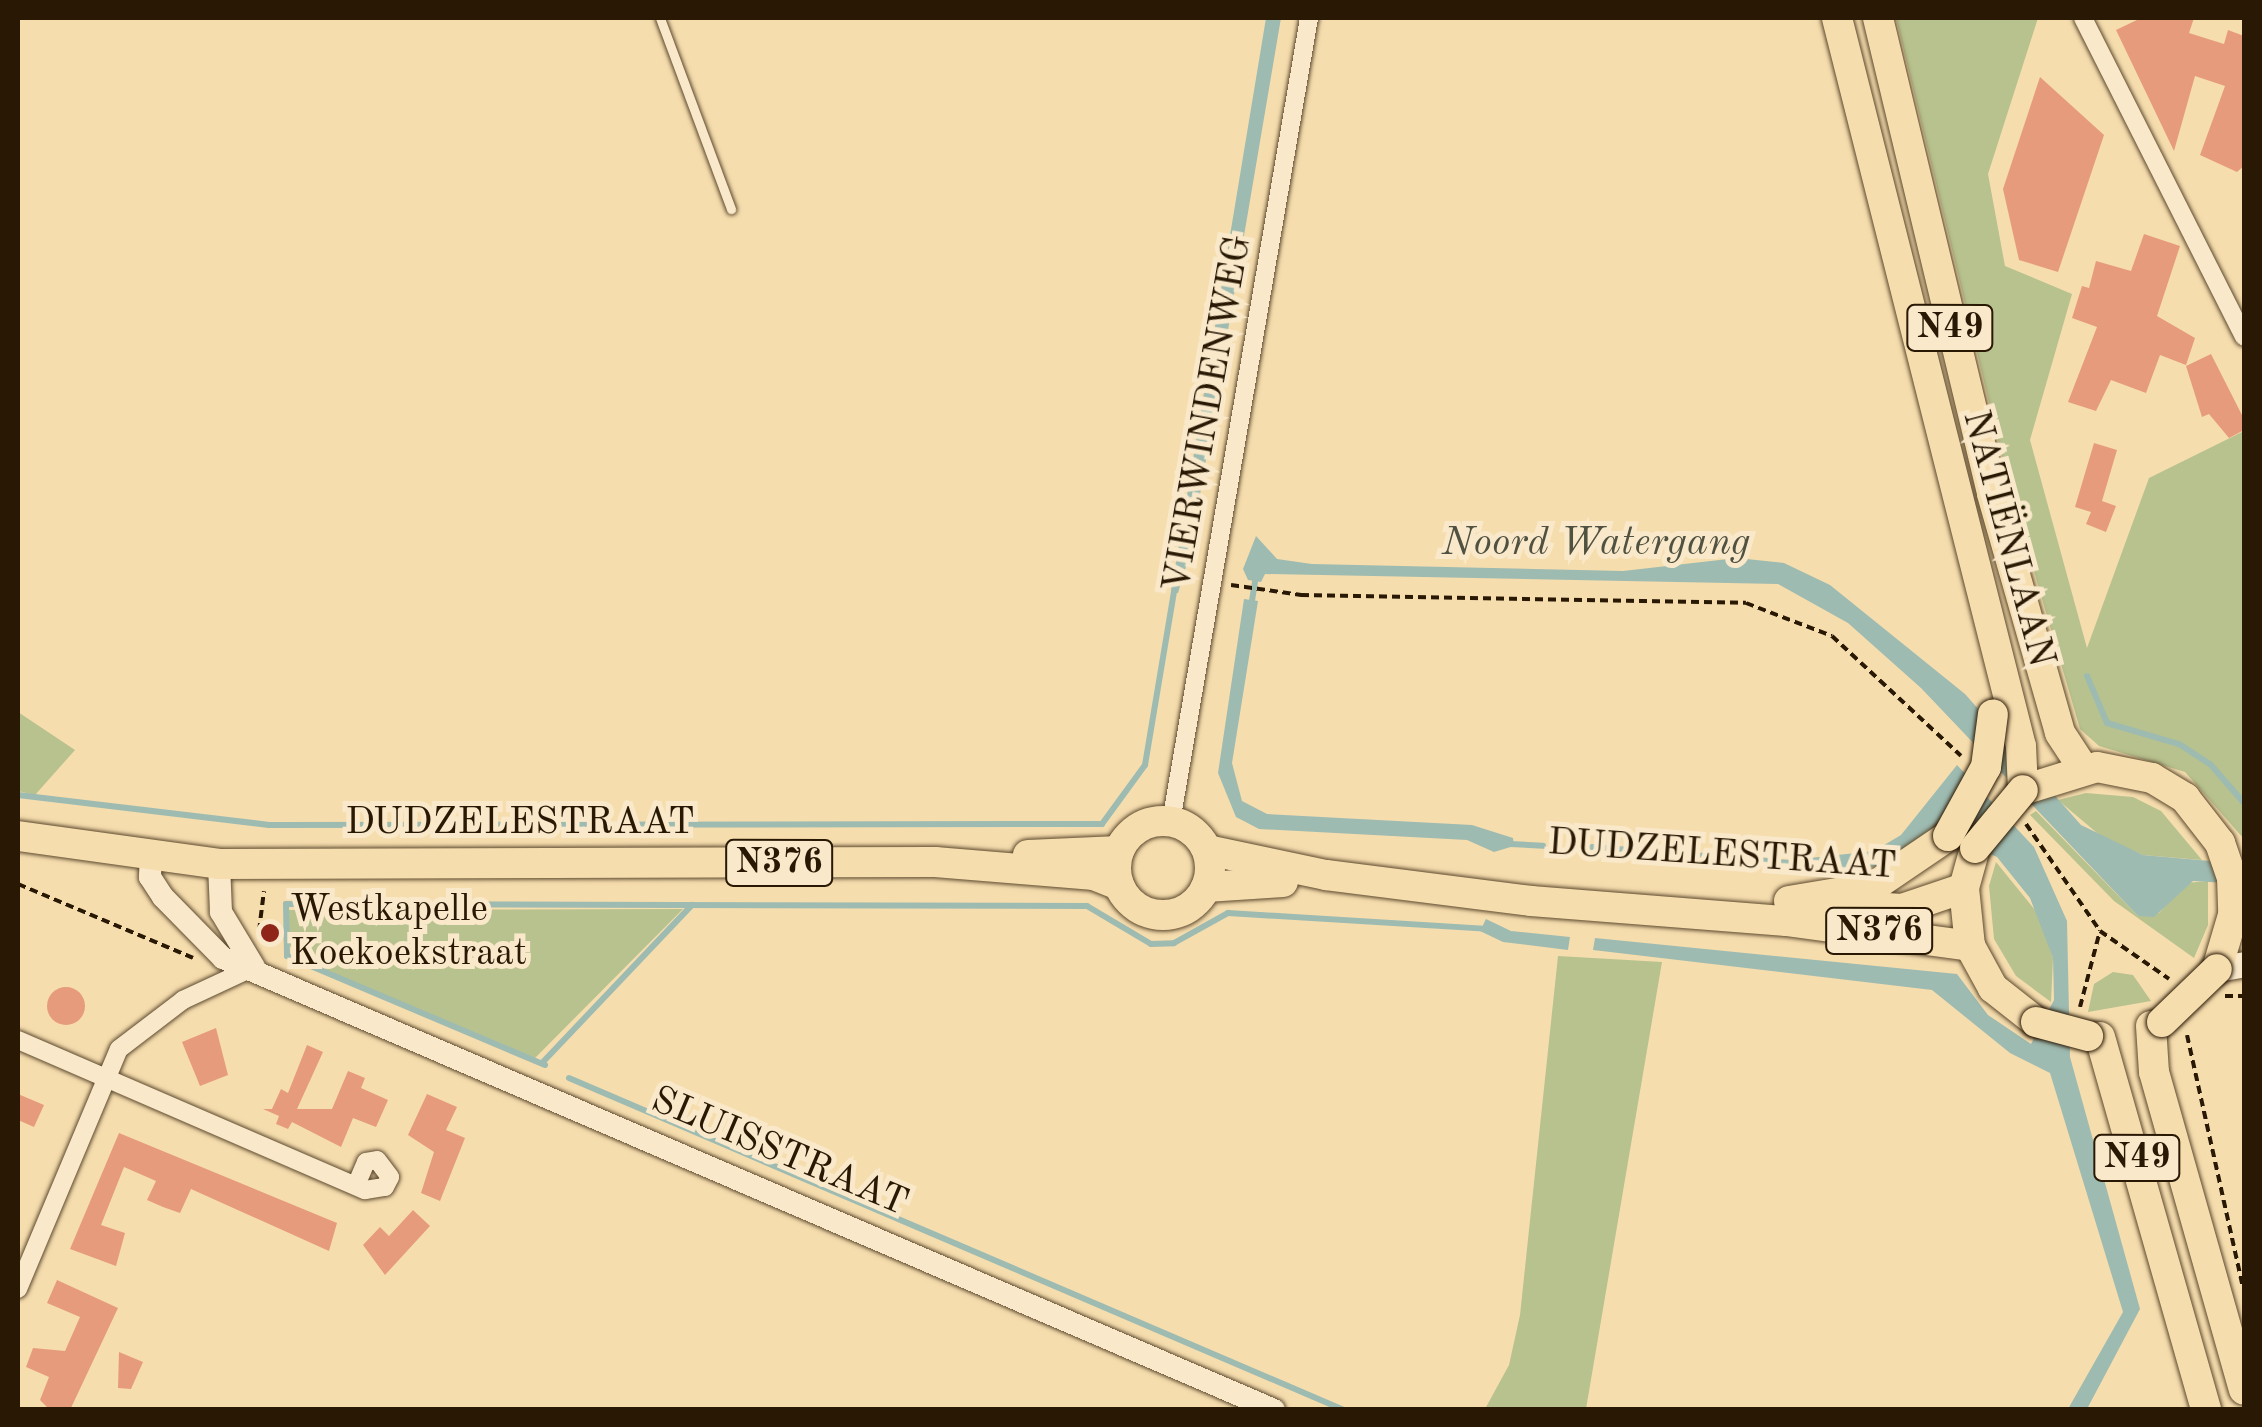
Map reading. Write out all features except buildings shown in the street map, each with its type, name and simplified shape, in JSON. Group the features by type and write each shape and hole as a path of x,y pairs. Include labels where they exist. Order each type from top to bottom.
{"main road":[{"name":"NATIËNLAAN","path":"1837,18 1997,659 2021,746 2036,783"},
{"name":"NATIËNLAAN","path":"1878,18 2031,636 2060,733 2083,768"},
{"path":"1789,901 1873,886 1962,842 2036,783 2083,768 2134,772 2169,787 2210,826 2226,858 2237,909 2230,966 2168,1023 2089,1031 2036,1022 1993,988 1970,946 1962,842 1986,767 1997,659"},
{"name":"N376","path":"1171,822 1207,850"},
{"path":"1119,885 1119,851 1140,827 1171,822"},
{"name":"N376","path":"18,836 219,864"},
{"path":"1206,887 1207,850"},
{"name":"DUDZELESTRAAT","path":"1207,850 1326,875 1472,888 1531,901 1786,921 1970,946"},
{"name":"DUDZELESTRAAT","path":"1000,864 1036,853 1119,851"},
{"name":"DUDZELESTRAAT","path":"219,864 1000,864 1119,885"},
{"name":"DUDZELESTRAAT","path":"1206,887 1326,875"},
{"name":"DUDZELESTRAAT","path":"1472,888 1534,883 1902,909 1964,888"},
{"name":"N376","path":"1119,885 1129,900 1162,915 1180,912 1206,887"},
{"name":"N49","path":"2168,1023 2154,1072 2244,1390"},
{"name":"N49","path":"2089,1031 2206,1410"}],"street":[{"name":"VIERWINDENWEG","path":"1171,822 1309,18"},
{"path":"2083,18 2244,338"},
{"name":"SLUISSTRAAT","path":"151,856 150,877 204,945 1274,1410"},
{"path":"18,1289 107,1078 132,1033 254,967 221,912 219,864"},
{"path":"18,1040 358,1181"}],"lane":[{"path":"660,18 731,209"}],"path":[{"path":"1239,588 1276,594 1720,598 1804,621 1856,654"},
{"path":"254,967 266,865"},
{"path":"18,884 199,961"},
{"path":"2089,1031 2100,932"},
{"path":"2168,1023 2188,1055 2244,1293"}],"green space":[{"path":"1896,18 2038,18 1988,174 2005,266 2072,294 2030,440 2087,648 2149,478 2244,431 2244,839 2185,772 2099,746 2080,729 2010,489"},
{"path":"18,712 75,750 35,795 18,791"},
{"path":"2086,793 2133,797 2161,811 2202,860 2143,855 2103,838 2058,800"},
{"path":"2036,811 2138,916 2159,913 2186,883 2208,881 2208,925 2194,958 2114,901 2030,815"},
{"path":"1996,862 2040,916 2053,958 2051,1002 2016,976 1994,939 1989,886"},
{"path":"683,909 535,1058 302,961 285,940 289,910"},
{"path":"1558,956 1662,962 1586,1409 1485,1409 1509,1365 1520,1315"},
{"path":"2113,972 2133,975 2151,1001 2088,1012 2094,984"}],"water":[{"path":"1266,18 1281,18 1191,548 1196,561 1188,560 1178,593 1171,592"},
{"path":"1256,536 1277,559 1312,564 1623,571 1737,558 1784,563 1830,585 1965,694 2081,825 2143,855 2244,864 2244,884 2193,881 2154,917 2138,916 1921,688 1848,623 1778,584 1265,574 1261,582 1248,580 1243,569"},
{"path":"1244,599 1258,601 1232,763 1242,801 1267,814 1472,825 1513,838 1514,846 1494,852 1467,840 1259,829 1236,817 1218,773"},
{"path":"1957,765 2034,847 2067,921 2070,1057 2140,1309 2087,1409 2068,1409 2123,1312 2050,1073 2010,1053 1932,990 1593,950 1595,938 1957,974 1988,1015 2031,1044 2054,1000 2053,958 2030,898 1997,857 1933,829 1877,866 1810,876 1810,858 1874,851 1901,835"},
{"path":"1486,919 1511,931 1570,937 1568,950 1503,942 1480,931"}],"waterway":[{"path":"1251,607 1256,575"},
{"path":"18,795 269,825 1102,824 1145,765 1175,585"},
{"path":"2087,676 2107,723 2179,744 2211,765 2244,803"},
{"path":"1510,844 1543,846"},
{"path":"1592,847 1814,865"},
{"path":"545,1065 287,956 286,904 1087,906 1151,944 1174,943 1228,913 1488,929"},
{"path":"542,1063 692,905"},
{"path":"569,1078 1344,1410"}],"place":[{"name":"Westkapelle Koekoekstraat","path":"270,933"}],"water label":[{"name":"Noord Watergang","path":"1596,544"}]}
